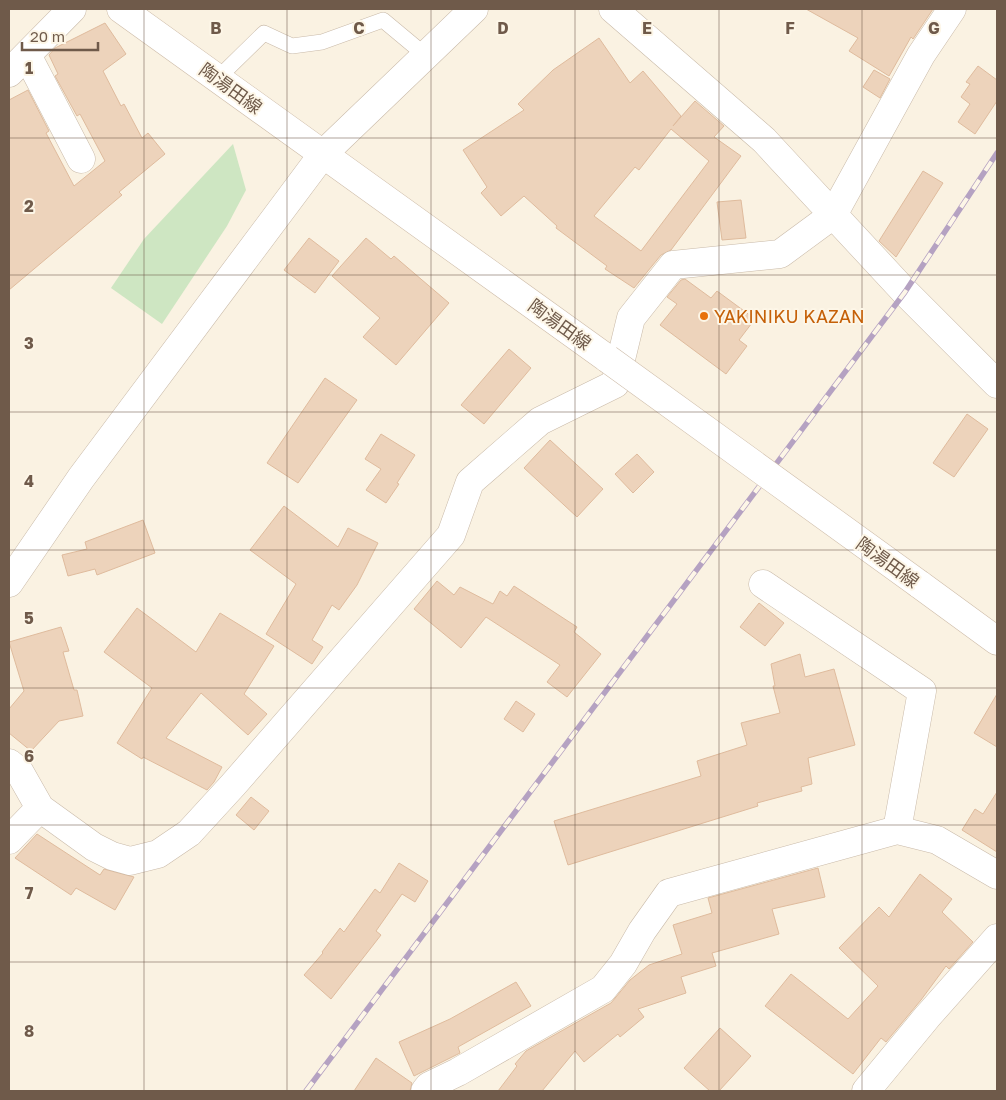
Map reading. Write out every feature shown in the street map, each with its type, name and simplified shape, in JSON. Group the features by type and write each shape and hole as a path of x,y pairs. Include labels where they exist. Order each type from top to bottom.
{"street":[{"path":"72,9 18,64 81,159"},
{"name":"陶湯田線","path":"121,9 997,641"},
{"path":"9,583 81,478 323,154 474,9"},
{"path":"613,9 764,140 905,292 996,380"},
{"path":"9,763 19,771 40,808 94,847 112,856 130,861 158,854 189,833 451,535 470,482 540,421 615,384 631,318 674,265 780,254 833,215 921,55 952,9"},
{"path":"763,584 922,691 897,830"},
{"path":"9,840 40,808"},
{"path":"425,1091 429,1086 458,1072 603,989 623,964 642,931 670,893 897,830 937,840 997,875"},
{"path":"866,1091 927,1017 997,938"}],"lane":[{"path":"218,78 264,33 292,46 322,42 383,20 425,55"}],"green space":[{"path":"233,144 246,190 227,226 162,324 111,288 144,239"}],"building":[{"path":"806,9 933,9 913,39 911,37 889,76 849,51 858,38"},
{"path":"105,23 126,54 103,71 121,106 124,104 142,138 148,133 165,154 119,192 122,195 9,290 9,100 28,90 49,131 46,133 74,186 105,161 80,114 77,116 55,76 58,74 49,55 55,48"},
{"path":"599,38 630,83 643,71 681,116 673,126 695,101 724,126 714,137 741,156 671,250 661,255 634,288 605,269 607,266 556,228 557,226 524,196 501,216 481,193 487,187 463,150 524,110 518,104 553,70","holes":["671,129 709,161 641,251 594,216 635,167 639,170"]},
{"path":"978,66 997,80 997,101 975,134 958,122 970,104 961,97 970,84 966,82"},
{"path":"874,70 890,79 880,98 863,87"},
{"path":"923,171 943,183 896,257 879,241"},
{"path":"741,200 746,238 722,240 717,202"},
{"path":"309,238 339,261 315,293 284,270"},
{"path":"366,238 391,259 394,256 449,303 396,365 363,337 380,318 332,276"},
{"path":"685,279 711,298 717,291 755,319 739,340 747,346 726,374 660,325 677,304 667,297 681,280"},
{"path":"509,349 531,368 484,424 461,405"},
{"path":"325,378 357,400 298,483 267,463"},
{"path":"967,414 988,429 954,477 933,463"},
{"path":"381,434 415,455 386,503 366,490 381,469 365,459"},
{"path":"550,440 603,489 577,517 524,468"},
{"path":"637,454 654,472 633,493 615,474"},
{"path":"284,506 338,547 348,528 378,543 357,585 339,610 332,605 312,640 323,647 312,664 266,634 296,584 250,550"},
{"path":"143,520 155,553 97,575 95,569 68,576 62,555 87,549 85,542"},
{"path":"437,581 454,595 460,587 493,604 500,591 507,596 514,586 577,627 574,632 601,654 567,697 547,682 560,665 486,617 461,648 414,609"},
{"path":"759,603 784,623 765,646 740,627"},
{"path":"137,608 196,652 220,613 274,646 244,694 267,714 248,735 201,693 166,738 222,767 207,790 143,757 142,759 117,743 152,688 104,652"},
{"path":"61,627 69,651 63,652 74,690 77,690 83,716 59,721 31,751 9,733 9,709 24,691 9,642"},
{"path":"800,654 805,677 834,669 855,745 808,758 812,784 801,787 802,791 757,803 758,806 568,865 554,821 701,776 697,761 747,745 741,723 780,713 773,686 775,686 771,664"},
{"path":"997,694 997,747 974,733"},
{"path":"516,701 535,714 523,732 504,719"},
{"path":"997,792 997,852 962,830 975,809 983,814"},
{"path":"251,797 269,811 254,830 236,815"},
{"path":"37,834 100,875 104,869 134,877 115,910 76,888 71,895 15,858"},
{"path":"399,863 428,881 415,902 402,894 376,931 381,935 331,999 304,975 323,953 340,928 344,932 375,889 380,893"},
{"path":"818,868 825,897 772,909 779,934 712,953 716,966 681,977 686,993 638,1009 644,1017 620,1037 618,1034 584,1062 575,1051 542,1091 498,1091 517,1066 515,1064 526,1051 611,1003 630,980 649,965 682,954 673,925 712,913 708,898"},
{"path":"920,874 952,899 942,912 973,942 949,969 946,966 886,1042 881,1038 853,1074 765,1006 791,974 848,1019 878,986 839,948 879,907 889,917"},
{"path":"516,982 531,1006 458,1047 460,1053 414,1076 399,1042 450,1019"},
{"path":"720,1028 751,1056 719,1091 710,1091 684,1068"},
{"path":"376,1058 412,1083 410,1091 354,1091"}],"railway":[{"path":"306,1091 905,292 997,153"}],"place":[{"name":"YAKINIKU KAZAN","path":"704,316"}]}
